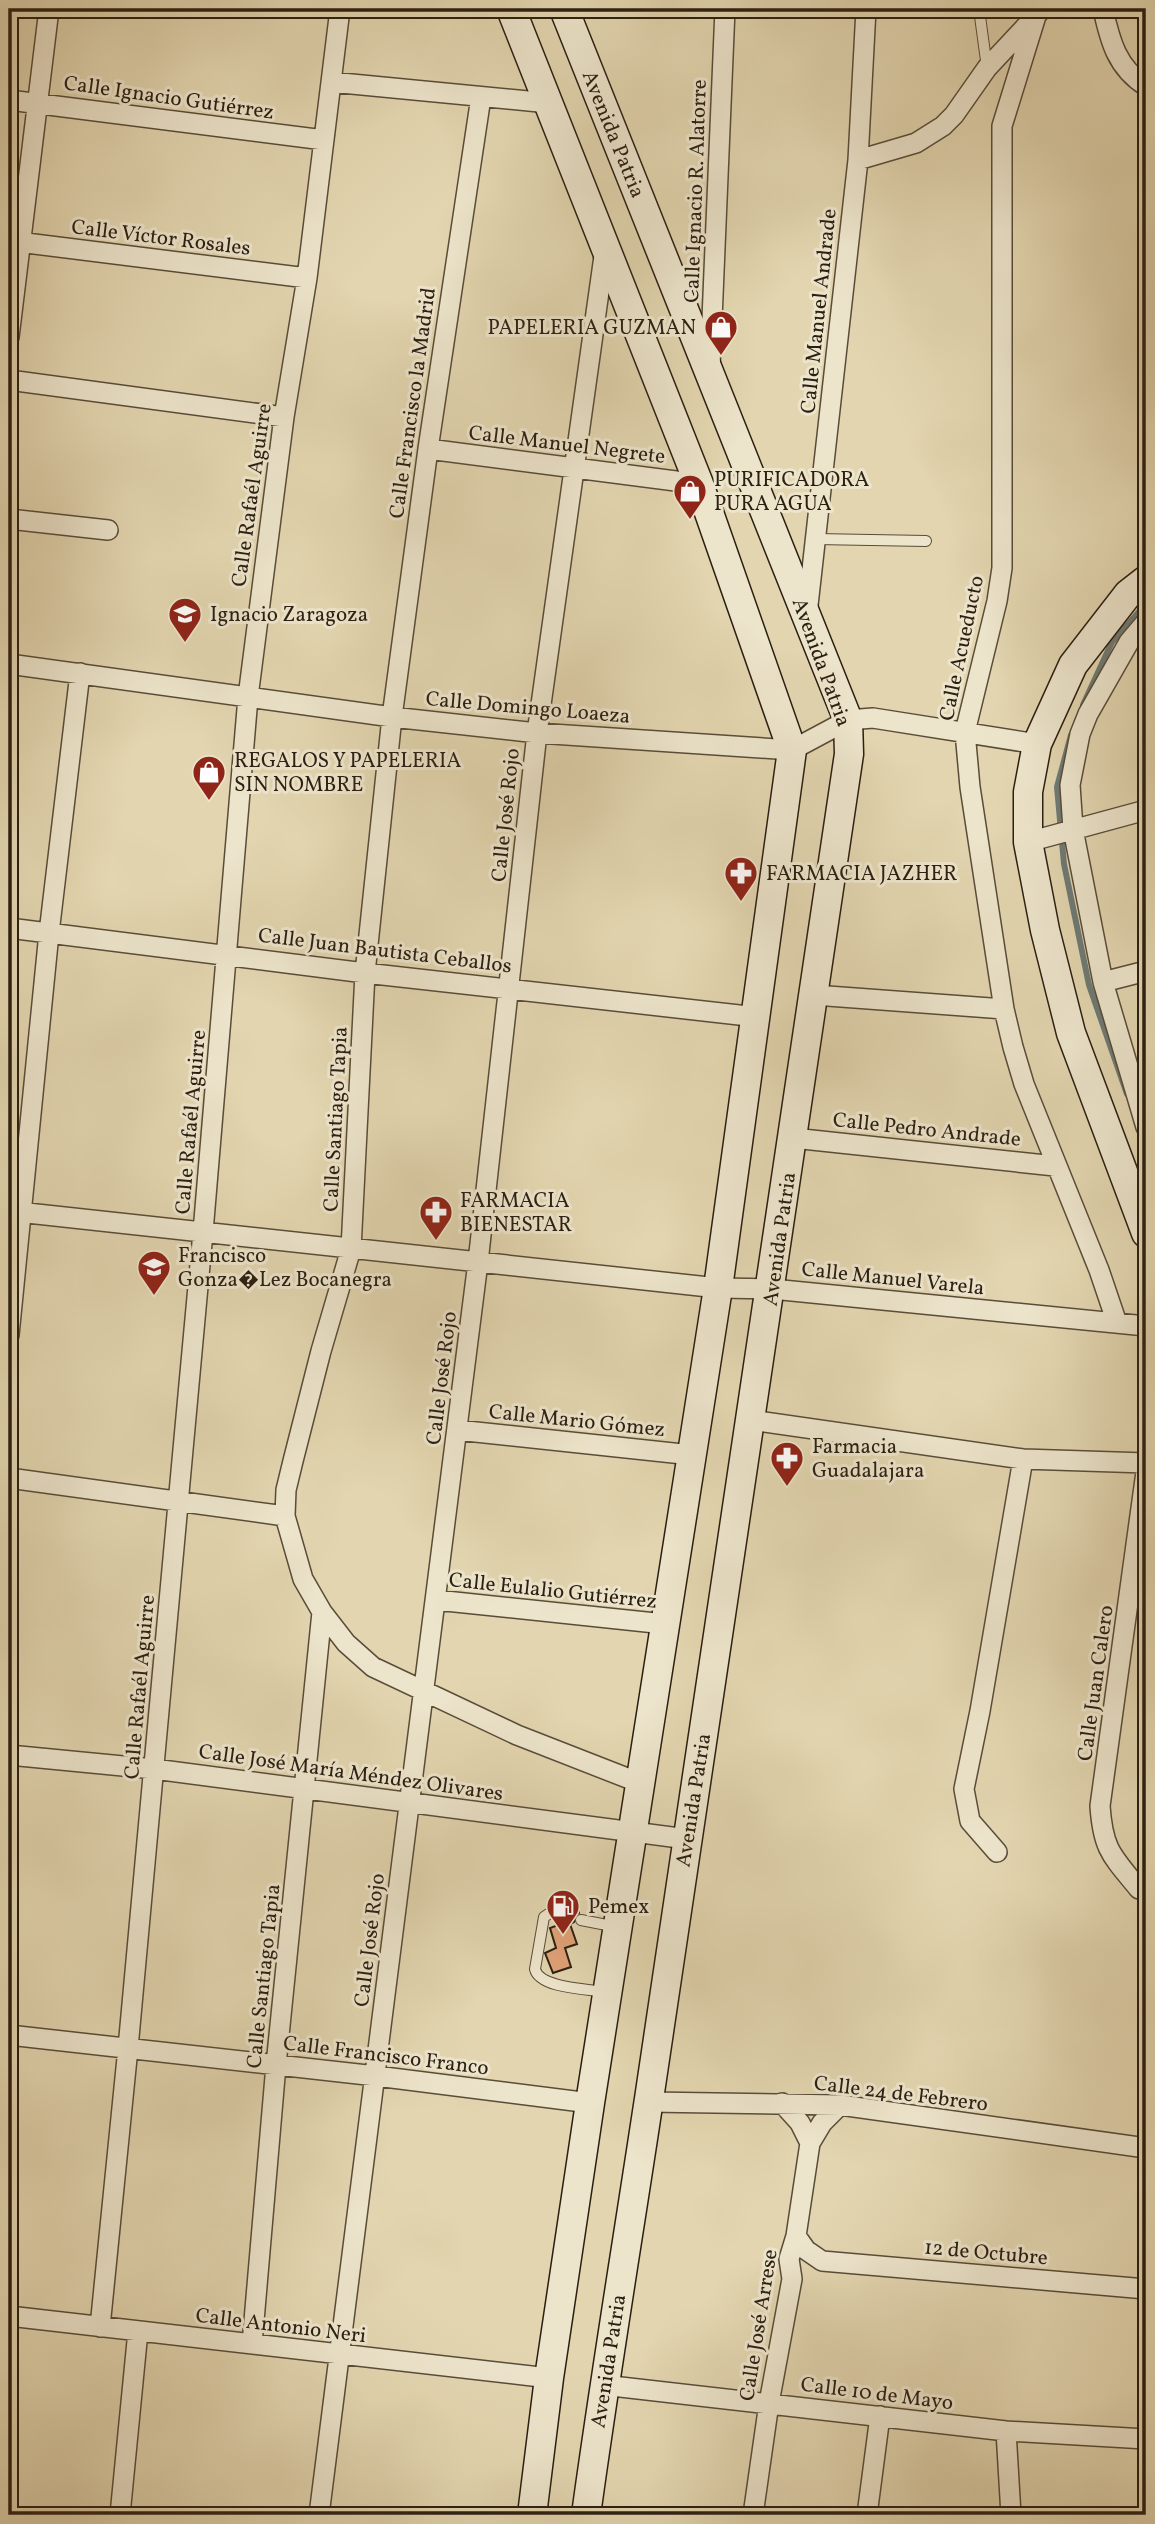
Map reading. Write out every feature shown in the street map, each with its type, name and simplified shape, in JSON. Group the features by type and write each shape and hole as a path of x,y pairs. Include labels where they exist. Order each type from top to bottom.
{"street":[{"path":"9,337 15,241 49,9"},
{"name":"Calle Rafaél Aguirre","path":"100,2326 203,1232 248,697 284,417 307,278 340,9"},
{"path":"512,9 699,484 792,750 718,1287 590,2103 531,2515"},
{"name":"Avenida Patria","path":"564,9 848,720 849,754 772,1289 649,2102 603,2385 586,2515"},
{"path":"576,9 576,38"},
{"name":"Calle Ignacio R. Alatorre","path":"710,375 725,9"},
{"name":"Calle Manuel Andrade","path":"807,617 858,160 866,9"},
{"path":"1102,9 1115,52 1128,72 1146,86"},
{"path":"858,160 908,146 931,135 954,115 987,68 1038,12"},
{"name":"Calle Acueducto","path":"1038,12 1002,126 1002,568 997,601 965,732 970,787 1004,1009 1024,1084 1055,1166 1100,1270 1117,1322"},
{"path":"331,82 549,103"},
{"name":"Calle Francisco la Madrid","path":"392,717 428,449 481,97"},
{"name":"Calle Ignacio Gutiérrez","path":"9,100 324,140"},
{"name":"Calle Víctor Rosales","path":"15,241 307,278"},
{"name":"Calle José Rojo","path":"318,2515 478,1262 537,733 605,246"},
{"path":"9,380 284,417"},
{"name":"Calle Manuel Negrete","path":"428,449 699,484"},
{"path":"9,519 108,530"},
{"path":"1146,580 1128,594 1073,665 1037,744 1028,792 1052,834 1103,982 1146,1127"},
{"path":"1146,622 1118,660 1080,734 1070,785 1052,834 1045,930 1071,1032 1146,1233"},
{"name":"Calle Domingo Loaeza","path":"9,664 392,717 537,733 792,750"},
{"path":"9,1335 16,1212 80,673"},
{"name":"Calle Santiago Tapia","path":"285,1516 286,1490 292,1461 351,1249 365,973 392,717"},
{"path":"792,750 848,720 873,718 1037,744"},
{"path":"1052,834 1146,810"},
{"name":"Calle Juan Bautista Ceballos","path":"9,928 365,973 757,1017"},
{"path":"1103,982 1146,971"},
{"path":"814,995 1004,1009"},
{"name":"Calle Pedro Andrade","path":"793,1138 1055,1166"},
{"name":"Calle Manuel Varela","path":"16,1212 718,1287 772,1289 1146,1326"},
{"path":"751,1420 1023,1459 1146,1463"},
{"name":"Calle Mario Gómez","path":"457,1430 692,1455"},
{"path":"997,1852 970,1821 964,1789 1023,1459"},
{"name":"Calle Juan Calero","path":"1139,1889 1111,1855 1102,1831 1100,1806 1146,1472"},
{"path":"9,1478 285,1516 303,1579 322,1612 346,1643 373,1667 517,1735 640,1783"},
{"name":"Calle Eulalio Gutiérrez","path":"436,1600 665,1624"},
{"name":"Calle Santiago Tapia","path":"252,2344 276,2065 322,1612"},
{"name":"Calle José María Méndez Olivares","path":"9,1755 154,1769 687,1839"},
{"name":"Calle Francisco Franco","path":"9,2035 590,2103"},
{"name":"Calle 24 de Febrero","path":"649,2102 840,2105 1146,2148"},
{"path":"782,2103 800,2123 810,2143"},
{"name":"Calle José Arrese","path":"753,2515 769,2403 792,2279 789,2259 796,2236 810,2143 822,2123 840,2105"},
{"path":"792,2279 822,2261 806,2250 796,2236"},
{"name":"12 de Octubre","path":"822,2261 1146,2289"},
{"name":"Calle Antonio Neri","path":"9,2316 549,2378"},
{"path":"120,2515 138,2331"},
{"name":"Calle 10 de Mayo","path":"603,2385 1006,2431 1146,2440"},
{"path":"867,2515 880,2416"},
{"path":"1006,2431 1011,2515"}],"lane":[{"path":"979,9 987,68"},
{"path":"816,539 926,541"},
{"path":"558,1915 550,1913 544,1917 536,1975 546,1983 607,1993"},
{"path":"581,1920 617,1927"}],"building":[{"name":"Pemex","path":"574,1899 579,1913 570,1924 577,1944 565,1948 571,1967 553,1973 545,1953 556,1948 550,1928 561,1924 565,1916 563,1909 554,1906"}],"waterway":[{"path":"1140,9 1146,22"},
{"path":"1083,705 1112,642 1146,604"},
{"path":"1071,735 1057,787 1064,864 1089,985 1127,1094"},
{"path":"1139,1127 1146,1147"}],"place":[{"name":"PAPELERIA GUZMAN","path":"721,357"},
{"name":"PURIFICADORA PURA AGUA","path":"690,521"},
{"name":"Ignacio Zaragoza","path":"185,644"},
{"name":"REGALOS Y PAPELERIA SIN NOMBRE","path":"209,802"},
{"name":"FARMACIA JAZHER","path":"741,903"},
{"name":"FARMACIA BIENESTAR","path":"436,1242"},
{"name":"Francisco Gonza�Lez Bocanegra","path":"154,1297"},
{"name":"Farmacia Guadalajara","path":"787,1488"},
{"name":"Pemex","path":"563,1936"}]}
